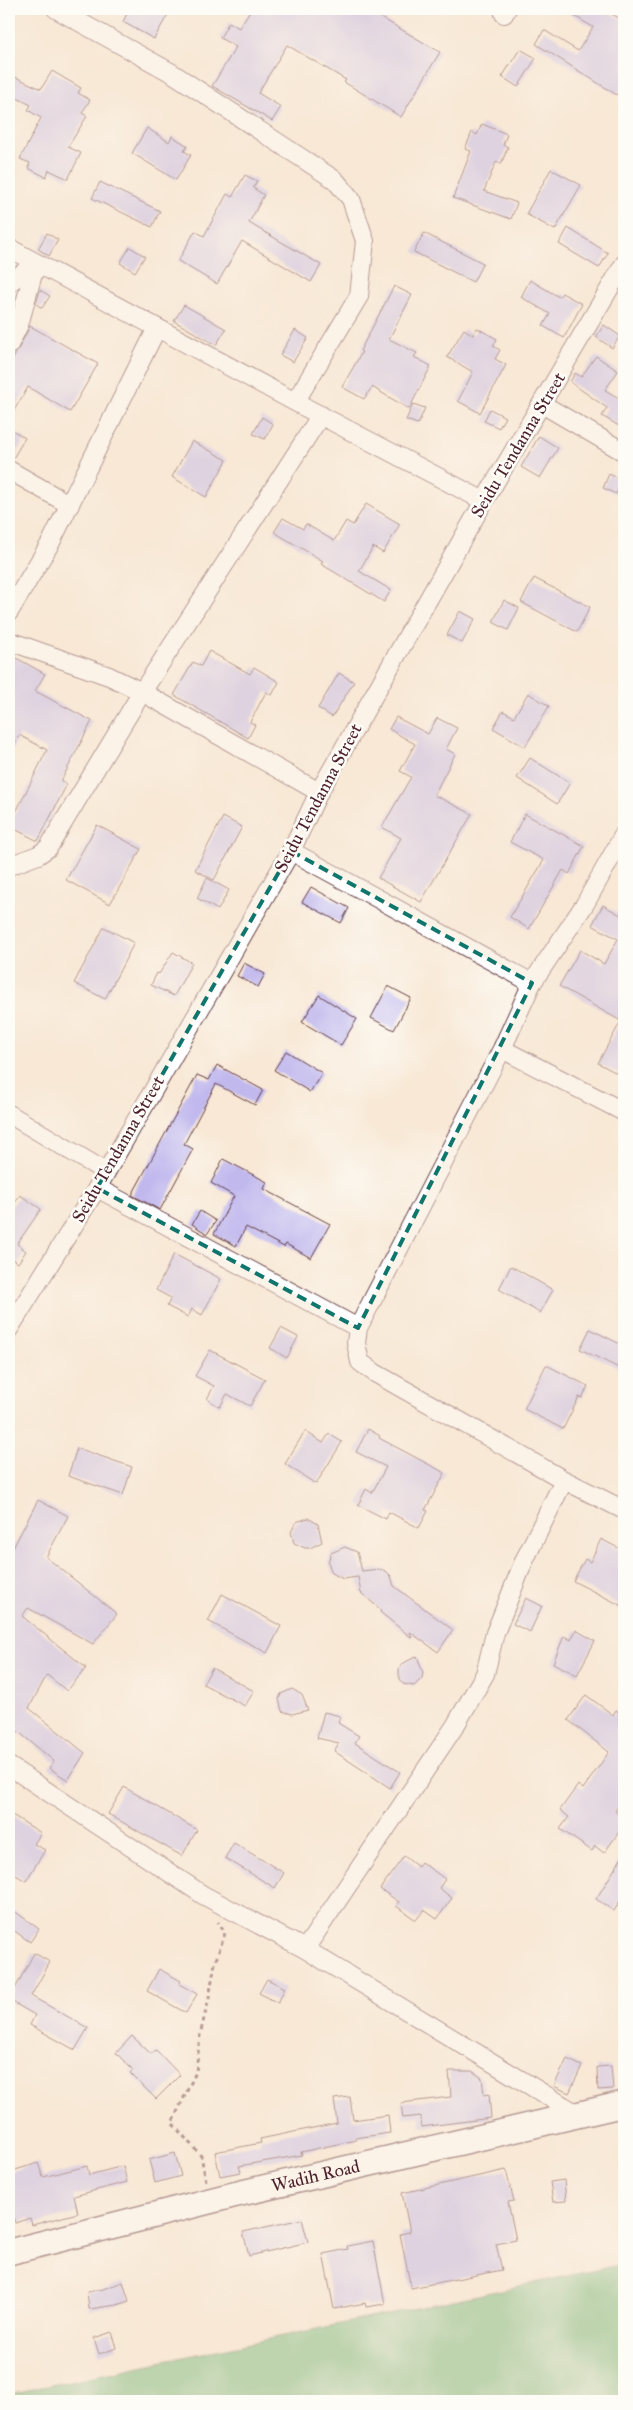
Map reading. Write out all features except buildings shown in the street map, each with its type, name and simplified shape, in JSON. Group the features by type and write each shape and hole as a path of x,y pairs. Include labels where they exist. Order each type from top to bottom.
{"street":[{"path":"56,9 172,73 335,180 351,199 365,241 359,296 295,402"},
{"path":"9,248 484,501"},
{"path":"9,283 36,263"},
{"path":"9,344 19,325 36,263"},
{"name":"Seidu Tendanna Street","path":"11,1320 106,1172 291,851 319,792 484,501 624,264"},
{"path":"9,612 70,505 157,328"},
{"path":"542,404 624,452"},
{"path":"9,866 38,855 48,848 142,692 321,415"},
{"path":"9,470 70,505"},
{"path":"9,641 109,676 142,692 319,792"},
{"path":"624,834 585,904 532,983 502,1049 358,1328 356,1343 360,1362 375,1373 564,1480 624,1510"},
{"path":"291,851 532,983"},
{"path":"502,1049 624,1112"},
{"path":"9,1114 106,1172"},
{"path":"96,1188 358,1328"},
{"path":"305,1949 455,1726 485,1674 495,1633 524,1561 564,1480"},
{"path":"9,1766 202,1895 305,1949 577,2114"},
{"name":"Wadih Road","path":"9,2252 210,2201 624,2104"}],"path":[{"path":"202,1895 224,1933 215,1963 210,1998 200,2035 196,2072 172,2123 201,2156 210,2201"}],"highlighted area":[{"path":"291,851 532,983 358,1328 97,1188"}],"green space":[{"path":"624,2264 624,2401 9,2401 9,2394"}]}
